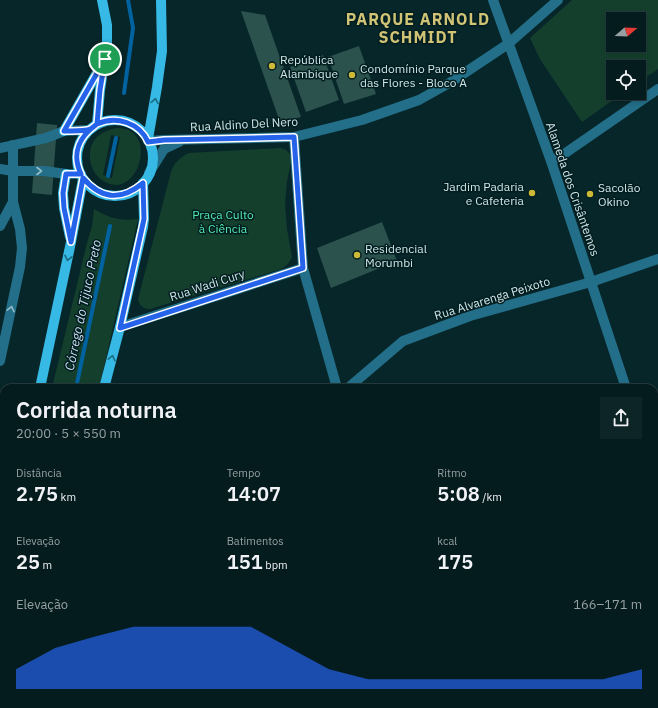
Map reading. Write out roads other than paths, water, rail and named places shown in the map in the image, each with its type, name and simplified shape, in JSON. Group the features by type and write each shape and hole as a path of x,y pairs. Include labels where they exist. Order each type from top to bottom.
{"main road":[{"path":"97,124 100,90 108,46 107,25 102,0"},
{"path":"148,140 162,51 161,0"},
{"path":"64,131 105,59"},
{"path":"108,120 120,120 131,123 140,130 148,140 152,150 152,162 149,173 143,183 134,190 123,195 112,196 101,193 91,187 82,176 77,159 78,148 82,138 97,124 108,120"},
{"path":"66,174 63,193 64,208 71,242"},
{"path":"41,384 71,242 82,176"},
{"path":"105,384 120,328 144,219 143,183"}],"street":[{"name":"Alameda dos Crisântemos","path":"492,0 551,161 625,384"},
{"name":"Rua Aldino Del Nero","path":"148,140 294,137 362,120 419,100 451,82 508,44 558,0"},
{"path":"551,161 564,154 658,89"},
{"path":"0,148 46,138 64,131 89,130"},
{"path":"294,137 303,268 336,384"},
{"name":"Rua Aldino Del Nero","path":"149,173 164,149 182,140"},
{"path":"0,361 20,267 22,248 20,229 13,202 13,145"},
{"path":"0,169 13,172 44,171 82,176"},
{"path":"0,226 13,202"},
{"name":"Rua Alvarenga Peixoto","path":"353,384 403,341 470,316 592,282 658,259"},
{"name":"Rua Wadi Cury","path":"120,328 303,268"}],"waterway":[{"name":"Córrego do Tijuco Preto","path":"124,93 133,28 128,0"},
{"name":"Córrego do Tijuco Preto","path":"108,176 116,138"},
{"name":"Córrego do Tijuco Preto","path":"77,384 110,226"}],"place":[{"name":"República Alambique","path":"272,66"},
{"name":"Condomínio Parque das Flores - Bloco A","path":"352,75"},
{"name":"Jardim Padaria e Cafeteria","path":"532,193"},
{"name":"Sacolão Okino","path":"590,194"},
{"name":"Residencial Morumbi","path":"357,255"}],"district":[{"name":"PARQUE ARNOLD SCHMIDT","path":"418,28"}],"park label":[{"name":"Praça Culto à Ciência","path":"223,221"}]}
